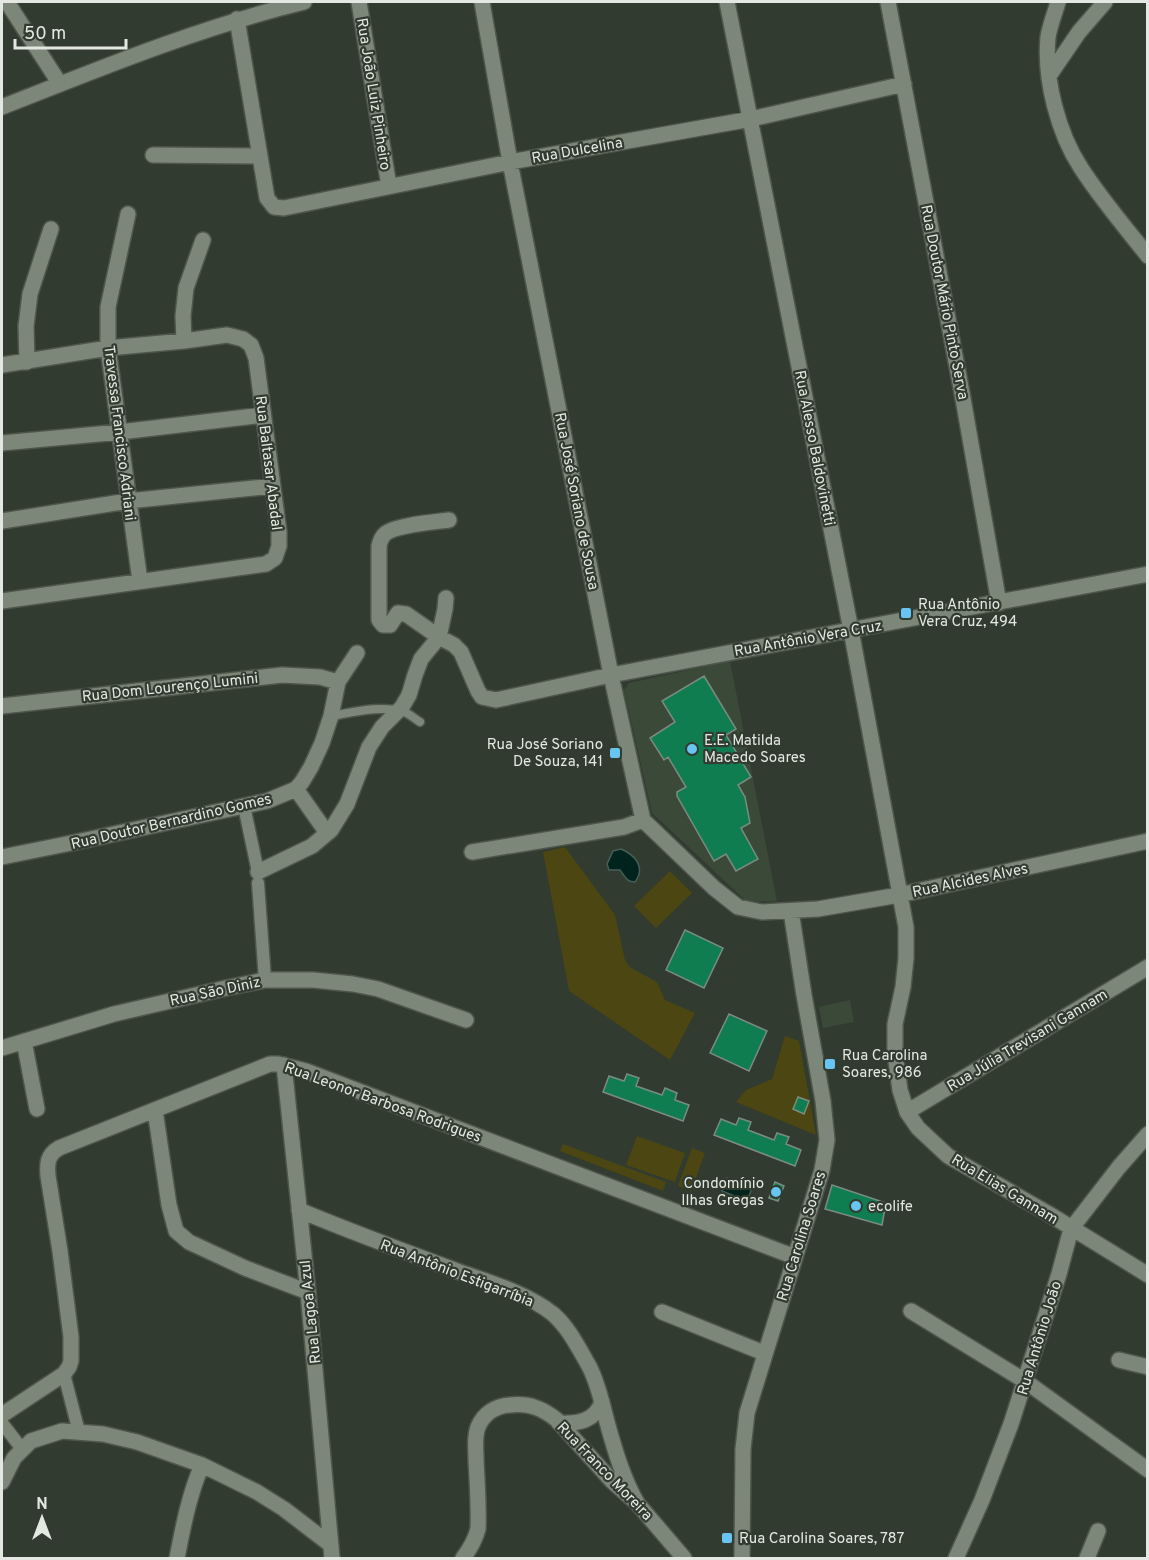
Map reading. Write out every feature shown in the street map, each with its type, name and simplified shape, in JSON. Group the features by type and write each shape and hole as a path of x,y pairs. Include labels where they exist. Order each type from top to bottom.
{"street":[{"path":"8,2 60,84"},
{"path":"2,107 237,19 304,2"},
{"name":"Rua João Luiz Pinheiro","path":"359,2 389,186"},
{"name":"Rua José Soriano de Sousa","path":"482,2 510,162 611,675 643,820"},
{"name":"Rua Alesso Baldovinetti","path":"727,2 851,630 899,896"},
{"name":"Rua Doutor Mário Pinto Serva","path":"888,2 999,603"},
{"path":"1058,2 1048,36 1049,76 1063,134 1080,167 1148,256"},
{"path":"1049,76 1079,32 1105,2"},
{"path":"153,155 259,156 237,19"},
{"name":"Rua Dulcelina","path":"259,156 267,198 274,207 284,208 510,162 751,119 904,84"},
{"name":"Travessa Francisco Adriani","path":"128,214 108,307 108,348 140,581"},
{"path":"27,362 26,326 30,294 51,229"},
{"path":"184,341 183,316 186,288 203,240"},
{"name":"Rua Baltasar Abadal","path":"2,365 108,348 227,335 243,339 251,345 256,358 279,539 275,558 266,564 2,601"},
{"path":"2,443 263,415"},
{"path":"2,521 128,501 273,486"},
{"path":"439,637 401,612 395,615 390,625 383,625 379,622 379,546 381,538 387,532 449,520"},
{"name":"Rua Antônio Vera Cruz","path":"439,637 454,645 461,652 482,697 496,700 611,675 1148,574"},
{"path":"258,878 312,846 336,822 347,804 360,766 372,741 382,727 399,712 409,695 422,659 439,637 446,598"},
{"path":"327,833 296,789 311,767 331,716 338,682 357,653"},
{"name":"Rua Dom Lourenço Lumini","path":"2,706 282,675 320,677 338,682"},
{"name":"Rua Doutor Bernardino Gomes","path":"2,857 267,801 296,789"},
{"path":"244,806 258,878 265,980"},
{"path":"472,852 624,827 643,820 714,888 738,907 762,912 791,912"},
{"name":"Rua Alcides Alves","path":"791,912 899,896 1148,841"},
{"name":"Rua Elias Gannam","path":"899,896 906,927 906,958 903,987 895,1024 895,1054 900,1090 907,1112 918,1128 948,1155 1148,1275"},
{"name":"Rua Carolina Soares","path":"742,1558 743,1449 747,1413 822,1170 827,1140 823,1101 791,912"},
{"name":"Rua Júlia Trevisani Gannam","path":"907,1112 1148,967"},
{"name":"Rua São Diniz","path":"2,1048 114,1014 265,980 313,980 370,987 466,1020"},
{"path":"24,1041 37,1109"},
{"name":"Rua Leonor Barbosa Rodrigues","path":"64,1374 71,1360 71,1337 48,1176 48,1158 59,1148 270,1064 306,1071 795,1257"},
{"name":"Rua Lagoa Azul","path":"284,1065 332,1552"},
{"path":"155,1110 169,1205 176,1232 189,1242 245,1268 308,1292"},
{"name":"Rua Antônio João","path":"956,1558 982,1500 1025,1381 1071,1229 1148,1134"},
{"name":"Rua Antônio Estigarríbia","path":"299,1210 365,1237 505,1288 552,1313 571,1333 590,1369 620,1465 629,1489 638,1503"},
{"path":"911,1311 1025,1381 1148,1470"},
{"path":"662,1312 764,1353"},
{"path":"1119,1360 1148,1366"},
{"path":"2,1415 64,1374 79,1432"},
{"path":"559,1423 570,1424 587,1420 594,1415 602,1402"},
{"name":"Rua Franco Moreira","path":"463,1558 472,1545 478,1528 476,1444 478,1427 494,1408 526,1404 546,1412 559,1423 612,1481 638,1503 684,1558"},
{"path":"2,1423 22,1449"},
{"path":"2,1482 14,1458 31,1442 62,1431 103,1434 137,1442 202,1465 268,1498 332,1552"},
{"path":"177,1558 187,1509 202,1465"},
{"path":"1087,1558 1098,1531"}],"lane":[{"path":"331,716 385,709 406,713 420,723"}],"shaded area":[{"name":"E.E. Matilda Macedo Soares","path":"730,661 777,901 746,901 652,813 624,690 629,683"},
{"path":"565,847 615,915 625,960 630,967 657,982 665,1000 695,1013 670,1060 569,991 543,852"},
{"path":"670,871 692,893 656,928 634,906"},
{"path":"850,1000 854,1022 823,1028 819,1007"},
{"path":"785,1036 799,1041 816,1135 736,1102 746,1090 772,1079"},
{"path":"637,1136 685,1153 675,1182 626,1165"},
{"path":"563,1144 666,1182 663,1191 560,1151"},
{"path":"692,1148 705,1153 691,1191 678,1186"}],"water":[{"path":"621,849 637,862 639,871 635,882 628,880 620,870 609,870 607,864 613,851"},
{"path":"727,1178 752,1188 747,1201 722,1191"}],"building":[{"path":"704,676 736,729 726,735 751,777 738,785 745,797 750,823 741,828 758,859 736,871 726,854 714,861 677,796 677,792 686,787 668,757 664,760 650,738 675,722 662,701"},
{"path":"685,930 723,948 704,988 666,970"},
{"path":"729,1014 767,1031 749,1071 710,1053"},
{"path":"627,1074 639,1078 636,1086 662,1095 665,1088 677,1093 675,1100 689,1105 683,1121 603,1092 609,1076 624,1081"},
{"path":"798,1097 809,1101 804,1114 793,1109"},
{"path":"739,1118 751,1122 748,1130 774,1140 777,1133 789,1137 786,1144 801,1150 795,1166 714,1135 721,1119 736,1125"},
{"name":"Condomínio Ilhas Gregas","path":"775,1182 784,1186 778,1201 769,1198"},
{"name":"ecolife","path":"832,1185 886,1203 882,1225 825,1209"}],"place":[{"name":"Rua Antônio Vera Cruz, 494","path":"906,613"},
{"name":"E.E. Matilda Macedo Soares","path":"692,749"},
{"name":"Rua José Soriano De Souza, 141","path":"615,753"},
{"name":"Rua Carolina Soares, 986","path":"830,1064"},
{"name":"Condomínio Ilhas Gregas","path":"776,1192"},
{"name":"ecolife","path":"856,1206"},
{"name":"Rua Carolina Soares, 787","path":"727,1538"}]}
